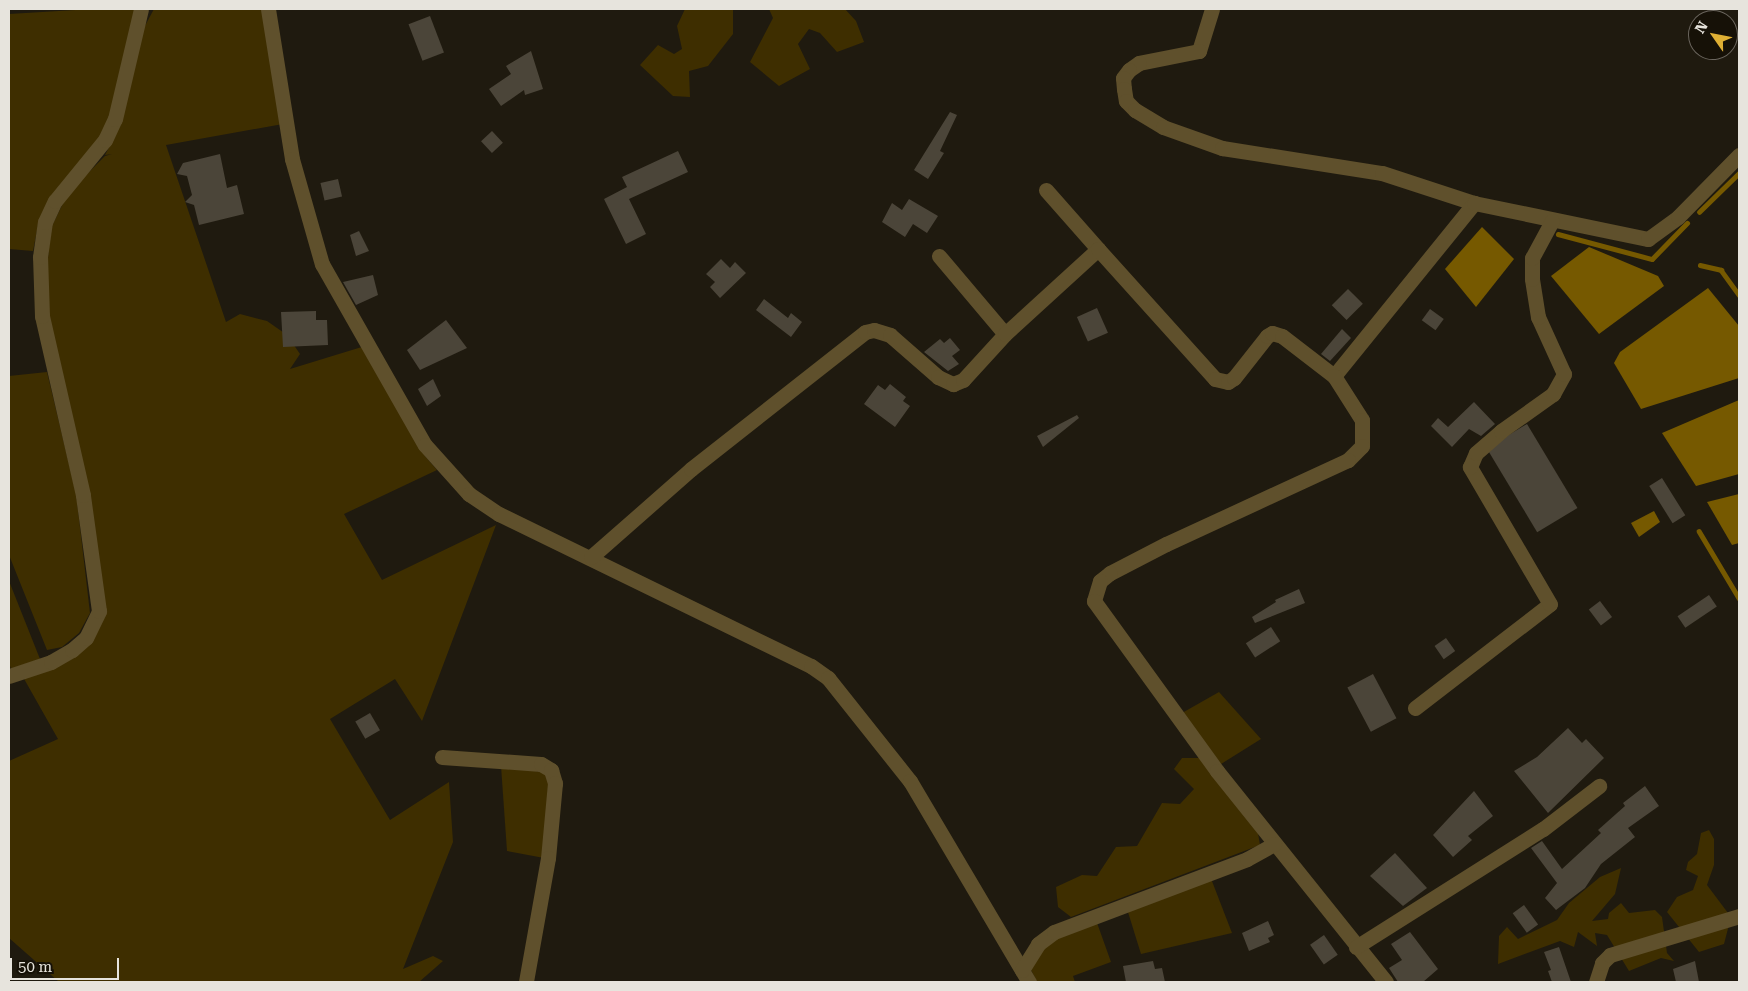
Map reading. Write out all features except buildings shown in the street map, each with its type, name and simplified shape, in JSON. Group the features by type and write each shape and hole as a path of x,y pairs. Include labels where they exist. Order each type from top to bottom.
{"street":[{"path":"9,676 51,662 72,650 86,638 99,611 83,495 42,316 40,257 45,222 55,202 104,140 115,119 141,9"},
{"path":"268,9 292,159 322,264 424,445 469,494 499,514 591,557 811,666 828,678 910,781 1025,976"},
{"path":"1212,9 1199,51 1144,61 1129,70 1123,78 1126,101 1134,110 1164,127 1222,148 1382,173 1474,203 1648,239 1678,217 1739,155"},
{"path":"1046,190 1215,379 1228,382 1234,378 1272,333 1282,336 1334,376 1362,420 1364,438 1357,452 1348,460 1166,544 1110,574 1094,591 1100,613 1274,844 1386,982"},
{"path":"1334,376 1474,203"},
{"path":"1415,708 1550,604 1470,467 1476,453 1501,431 1553,394 1564,374 1538,317 1532,279 1532,258 1552,220"},
{"path":"591,557 691,470 865,332 874,330 890,335 938,378 953,384 970,374 1005,334 1098,249"},
{"path":"939,256 1005,334"},
{"path":"442,757 540,764 551,770 555,783 548,858 526,982"},
{"path":"1356,947 1534,834 1599,786"},
{"path":"1025,976 1034,949 1054,932 1247,859 1274,844"},
{"path":"1596,982 1602,963 1610,956 1739,916"}],"shaded area":[{"path":"92,9 135,9 112,111 103,132 39,220 33,251 9,249 9,14"},
{"path":"154,9 266,9 283,124 166,145 226,322 240,314 267,321 287,335 300,354 290,369 365,346 425,456 437,470 344,514 382,580 496,525 422,721 395,679 330,719 390,820 449,782 453,842 403,969 433,956 443,961 419,982 59,982 9,938 9,761 58,739 23,677 64,663 105,612 52,341 46,287 50,230 68,193 105,156 112,154 105,155 120,126 140,35"},
{"path":"685,9 733,9 733,34 708,66 689,71 690,97 673,96 640,65 658,45 674,54 682,49 677,26"},
{"path":"769,9 845,9 856,21 864,42 837,52 820,33 809,29 798,44 810,69 779,86 750,62 773,18"},
{"path":"1482,227 1514,259 1476,307 1445,269"},
{"path":"1589,247 1658,276 1664,286 1599,334 1551,276"},
{"path":"1708,288 1739,326 1739,378 1641,409 1614,363 1620,352"},
{"path":"47,372 76,493 90,613 79,633 62,647 47,650 9,555 9,376"},
{"path":"1739,400 1739,474 1696,486 1662,433"},
{"path":"1739,494 1739,543 1732,545 1707,502"},
{"path":"1654,511 1660,522 1639,537 1631,523"},
{"path":"9,581 40,659 11,669 9,663"},
{"path":"1219,692 1261,739 1221,764 1182,713"},
{"path":"1182,758 1199,758 1258,833 1260,845 1071,917 1058,907 1056,887 1082,875 1097,876 1116,847 1137,846 1162,803 1180,804 1194,789 1174,769"},
{"path":"501,766 549,773 544,858 507,851"},
{"path":"1709,830 1714,839 1714,865 1707,885 1731,917 1724,944 1699,952 1667,912 1677,897 1693,890 1698,876 1686,870 1688,862 1697,854 1701,833"},
{"path":"1621,868 1615,894 1592,921 1608,919 1609,913 1621,903 1629,913 1655,910 1662,917 1667,953 1674,961 1661,958 1629,971 1607,935 1595,933 1597,946 1578,932 1574,947 1560,941 1498,964 1499,936 1507,927 1518,939 1557,920 1569,903 1600,877"},
{"path":"1210,876 1232,933 1141,954 1127,909"},
{"path":"1096,920 1111,962 1073,976 1075,982 1037,982 1031,970 1033,957 1050,940"}],"waterway":[{"path":"1699,212 1739,173"},
{"path":"1558,234 1652,259 1687,223"},
{"path":"1700,265 1721,270 1739,295"},
{"path":"1699,531 1739,598"}]}
